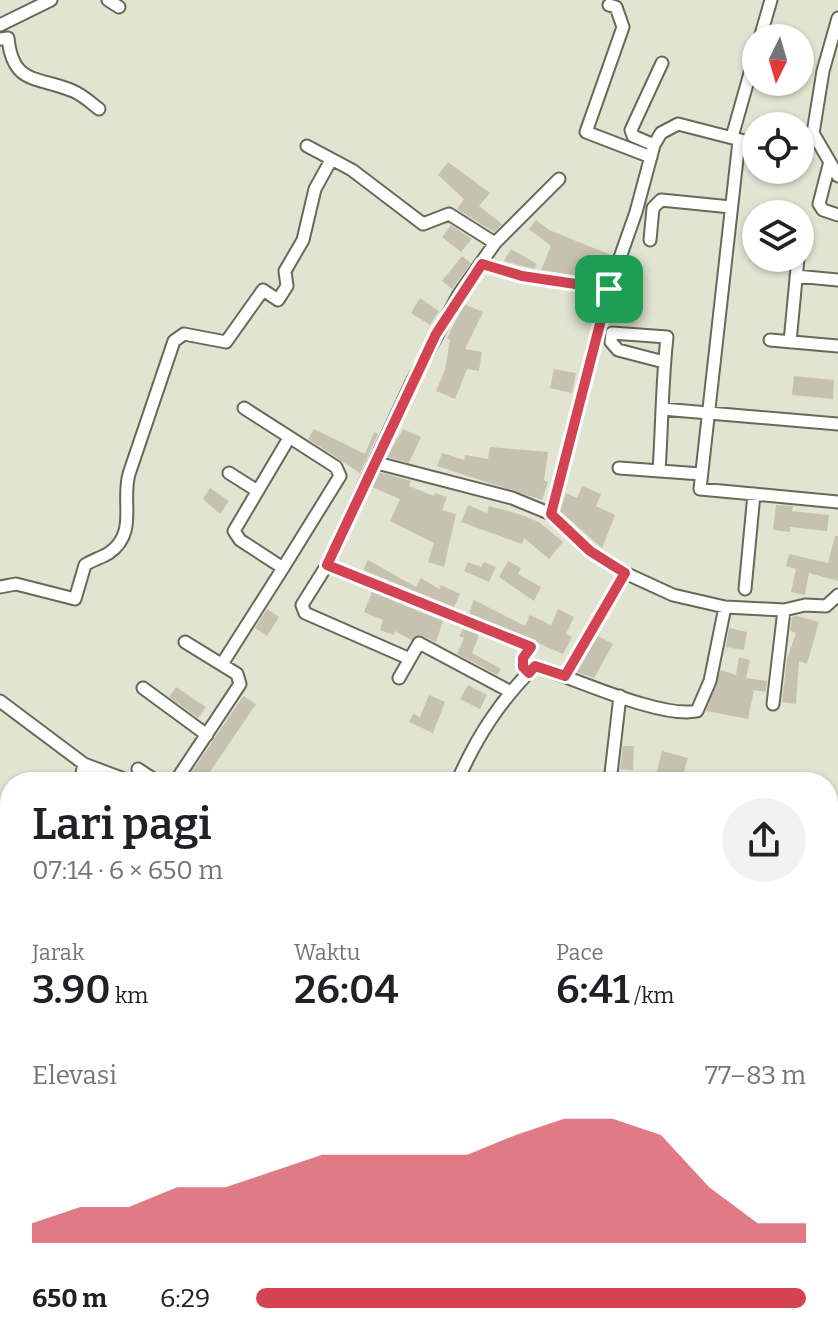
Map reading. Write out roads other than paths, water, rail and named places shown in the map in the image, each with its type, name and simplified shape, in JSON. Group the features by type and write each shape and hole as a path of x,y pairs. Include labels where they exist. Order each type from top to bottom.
{"street":[{"path":"0,25 51,0"},
{"path":"108,0 119,7"},
{"path":"764,24 771,0"},
{"path":"609,5 616,7 623,27 586,132 651,157"},
{"path":"814,127 823,71 838,18"},
{"path":"0,39 8,38 10,58 24,77 76,92 99,109"},
{"path":"654,145 633,136 631,130 662,63"},
{"path":"746,96 736,139 734,172 737,180 700,489 838,502"},
{"path":"551,514 609,289 636,212 654,145 661,133 678,124 742,140"},
{"path":"814,135 838,176"},
{"path":"307,146 352,170 423,224 449,214 495,243"},
{"path":"0,587 16,584 75,599 85,565 116,547 128,525 125,495 129,474 174,341 184,334 226,342 263,290 278,300 287,286 285,271 303,240 315,189 331,160"},
{"path":"829,165 819,204 823,210 838,215"},
{"path":"410,659 305,613 302,605 327,565 436,334 495,243 559,179"},
{"path":"650,240 653,208 661,200 732,202"},
{"path":"482,264 522,276 609,289"},
{"path":"790,342 796,272"},
{"path":"796,276 838,280"},
{"path":"659,471 667,337 612,333 611,342 618,350 664,362"},
{"path":"770,340 838,346"},
{"path":"222,664 340,476 336,467 244,408"},
{"path":"662,409 838,424"},
{"path":"283,568 240,540 234,531 289,438"},
{"path":"377,463 512,498 551,514 590,551 625,573 673,595 725,607 784,610 805,605 826,606 838,595"},
{"path":"619,468 701,474"},
{"path":"229,473 256,490"},
{"path":"745,589 754,494"},
{"path":"327,565 531,647 523,658 523,667 529,673"},
{"path":"565,676 625,573"},
{"path":"461,772 476,737 509,691 535,666 620,696 684,714 697,711 710,681 725,607"},
{"path":"773,704 784,610"},
{"path":"182,772 240,684 237,674 185,642"},
{"path":"399,678 416,645 421,643 509,691"},
{"path":"143,688 207,735"},
{"path":"611,772 620,696"},
{"path":"0,701 84,764 105,772"},
{"path":"82,772 84,764"},
{"path":"138,769 143,772"},
{"path":"0,1038 0,1090"}]}
